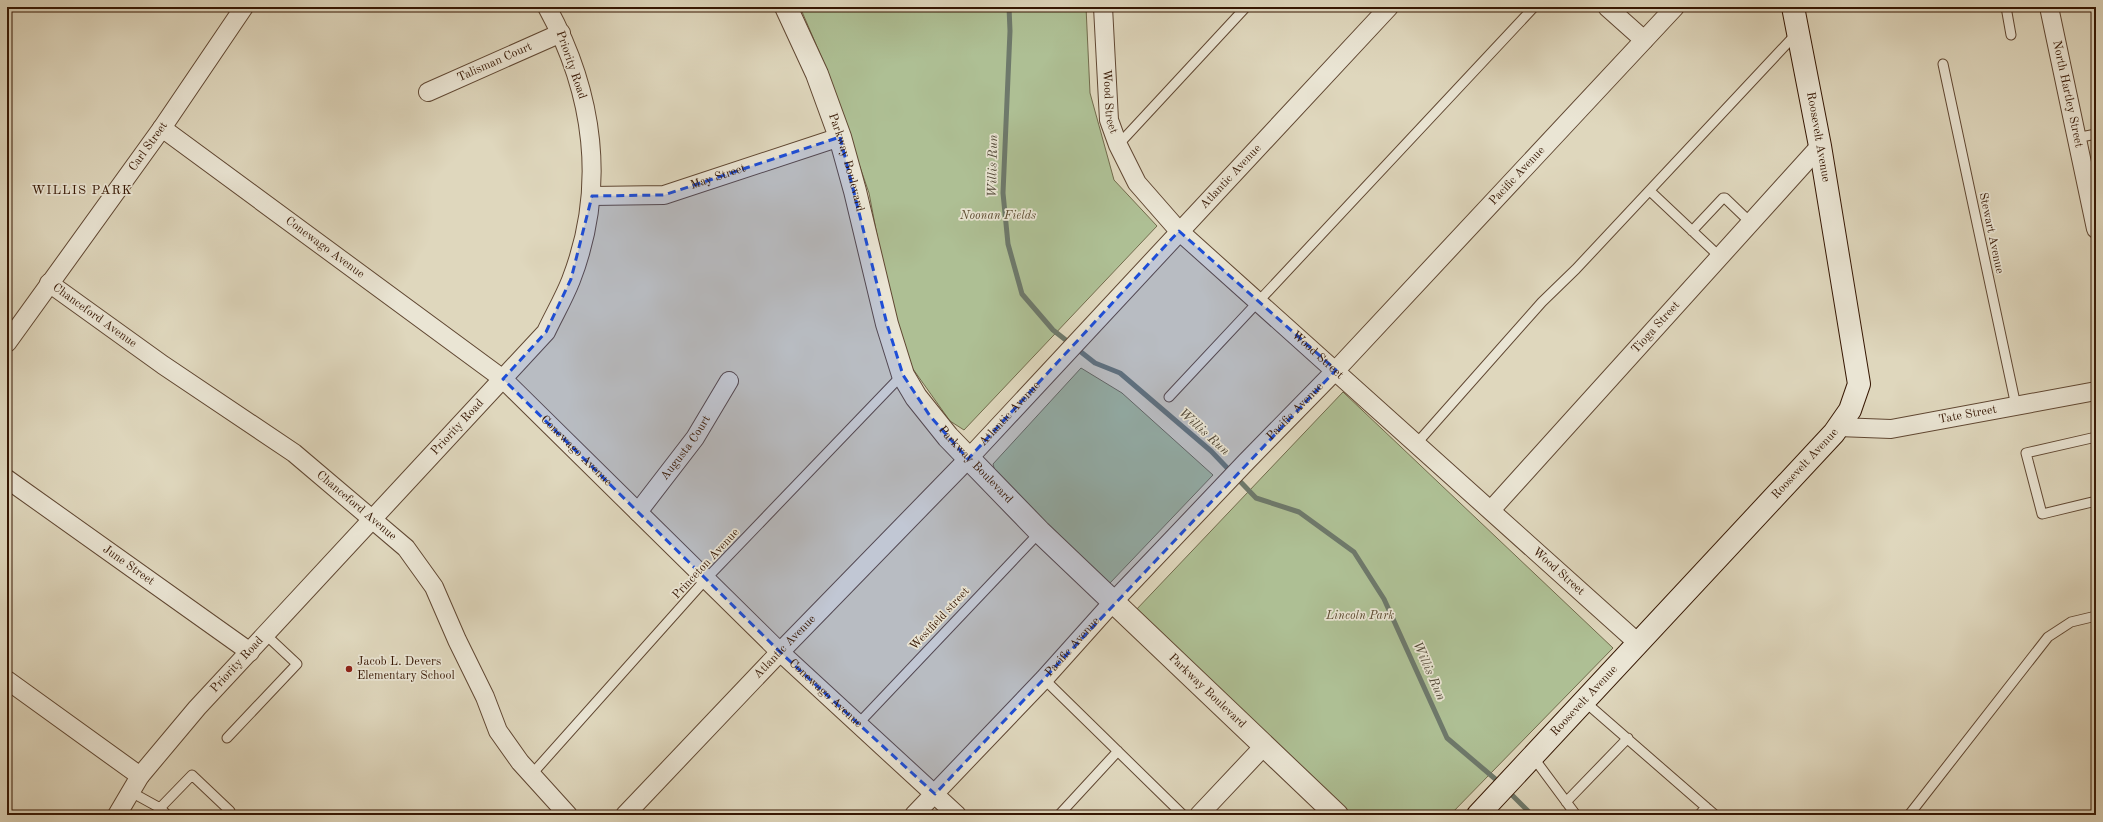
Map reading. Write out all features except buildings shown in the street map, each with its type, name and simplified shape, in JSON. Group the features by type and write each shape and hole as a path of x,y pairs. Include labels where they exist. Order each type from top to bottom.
{"street":[{"name":"Carl Street","path":"7,343 162,128 244,7"},
{"name":"Priority Road","path":"117,815 140,776 197,708 546,332 571,279 592,196 591,136 584,100 561,32 547,7"},
{"name":"Parkway Boulevard","path":"786,7 817,74 840,137 855,190 887,324 903,375 930,416 968,459 1040,532 1337,815"},
{"name":"Atlantic Avenue","path":"625,815 780,652 968,459 1389,7"},
{"path":"1607,7 1644,40"},
{"name":"Pacific Avenue","path":"914,815 1044,679 1113,602 1336,370 1675,7"},
{"name":"Roosevelt Avenue","path":"1478,815 1838,427 1850,410 1859,384 1820,146 1793,7"},
{"name":"North Hartley Street","path":"2049,7 2096,228"},
{"name":"Wood Street","path":"1104,8 1109,120 1118,145 1137,183 1179,231 1336,370 1638,643"},
{"name":"Talisman Court","path":"428,92 561,32"},
{"name":"Conewago Avenue","path":"162,128 503,379 780,652 957,815"},
{"name":"May Street","path":"592,196 664,195 840,137"},
{"name":"Tioga Street","path":"1491,510 1820,146"},
{"name":"Chanceford Avenue","path":"49,283 163,365 294,453 374,519 406,548 434,587 457,640 485,697 498,731 532,774 568,815"},
{"name":"Augusta Court","path":"638,512 695,438 729,381"},
{"name":"Tate Street","path":"1838,427 1891,429 2096,391"},
{"name":"June Street","path":"7,479 250,652"},
{"path":"7,680 140,776"},
{"path":"1199,815 1264,746"}],"lane":[{"path":"1118,145 1246,7"},
{"path":"1169,397 1258,300 1534,7"},
{"path":"2006,7 2011,35"},
{"path":"1417,443 1542,302 1576,269 1650,191 1798,32"},
{"name":"Stewart Avenue","path":"1943,64 2016,406"},
{"path":"2076,138 2096,134"},
{"path":"1650,191 1720,257"},
{"path":"1692,231 1723,198 1725,198 1751,223"},
{"name":"Princeton Avenue","path":"532,774 706,579 903,375"},
{"path":"2096,437 2026,453 2042,514 2096,501"},
{"name":"Westfield street","path":"858,724 1040,532"},
{"path":"1909,815 2048,637 2071,622 2096,616"},
{"path":"227,738 297,664 266,635"},
{"path":"1044,679 1183,815"},
{"path":"1584,701 1715,815"},
{"path":"1566,802 1628,738"},
{"path":"1059,815 1118,751"},
{"path":"1527,762 1566,802 1576,815"},
{"path":"160,808 192,774 230,811"},
{"path":"131,792 160,808 167,815"},
{"path":"1699,815 1706,807"}],"highlighted area":[{"path":"840,137 887,324 903,375 930,416 968,459 1179,231 1336,370 935,794 780,652 503,379 546,332 571,279 592,196 664,195"}],"green space":[{"name":"Noonan Fields","path":"800,7 1086,7 1090,93 1114,180 1157,226 964,430 950,421 908,362 888,293 869,193 824,63"},
{"path":"1081,368 1122,393 1213,475 1110,583 1100,577 997,479 993,464"},
{"name":"Lincoln Park","path":"1343,392 1613,648 1450,815 1352,815 1135,611"}],"waterway":[{"name":"Willis Run","path":"1009,7 1010,31 1003,193 1008,244 1022,294 1053,330 1095,363 1120,373 1211,451 1256,498 1299,512 1354,552 1384,599 1447,738 1500,783"},
{"name":"Willis Run","path":"1507,790 1532,815"}],"place":[{"name":"Jacob L. Devers Elementary School","path":"349,669"}],"district":[{"name":"WILLIS PARK","path":"82,190"}]}
